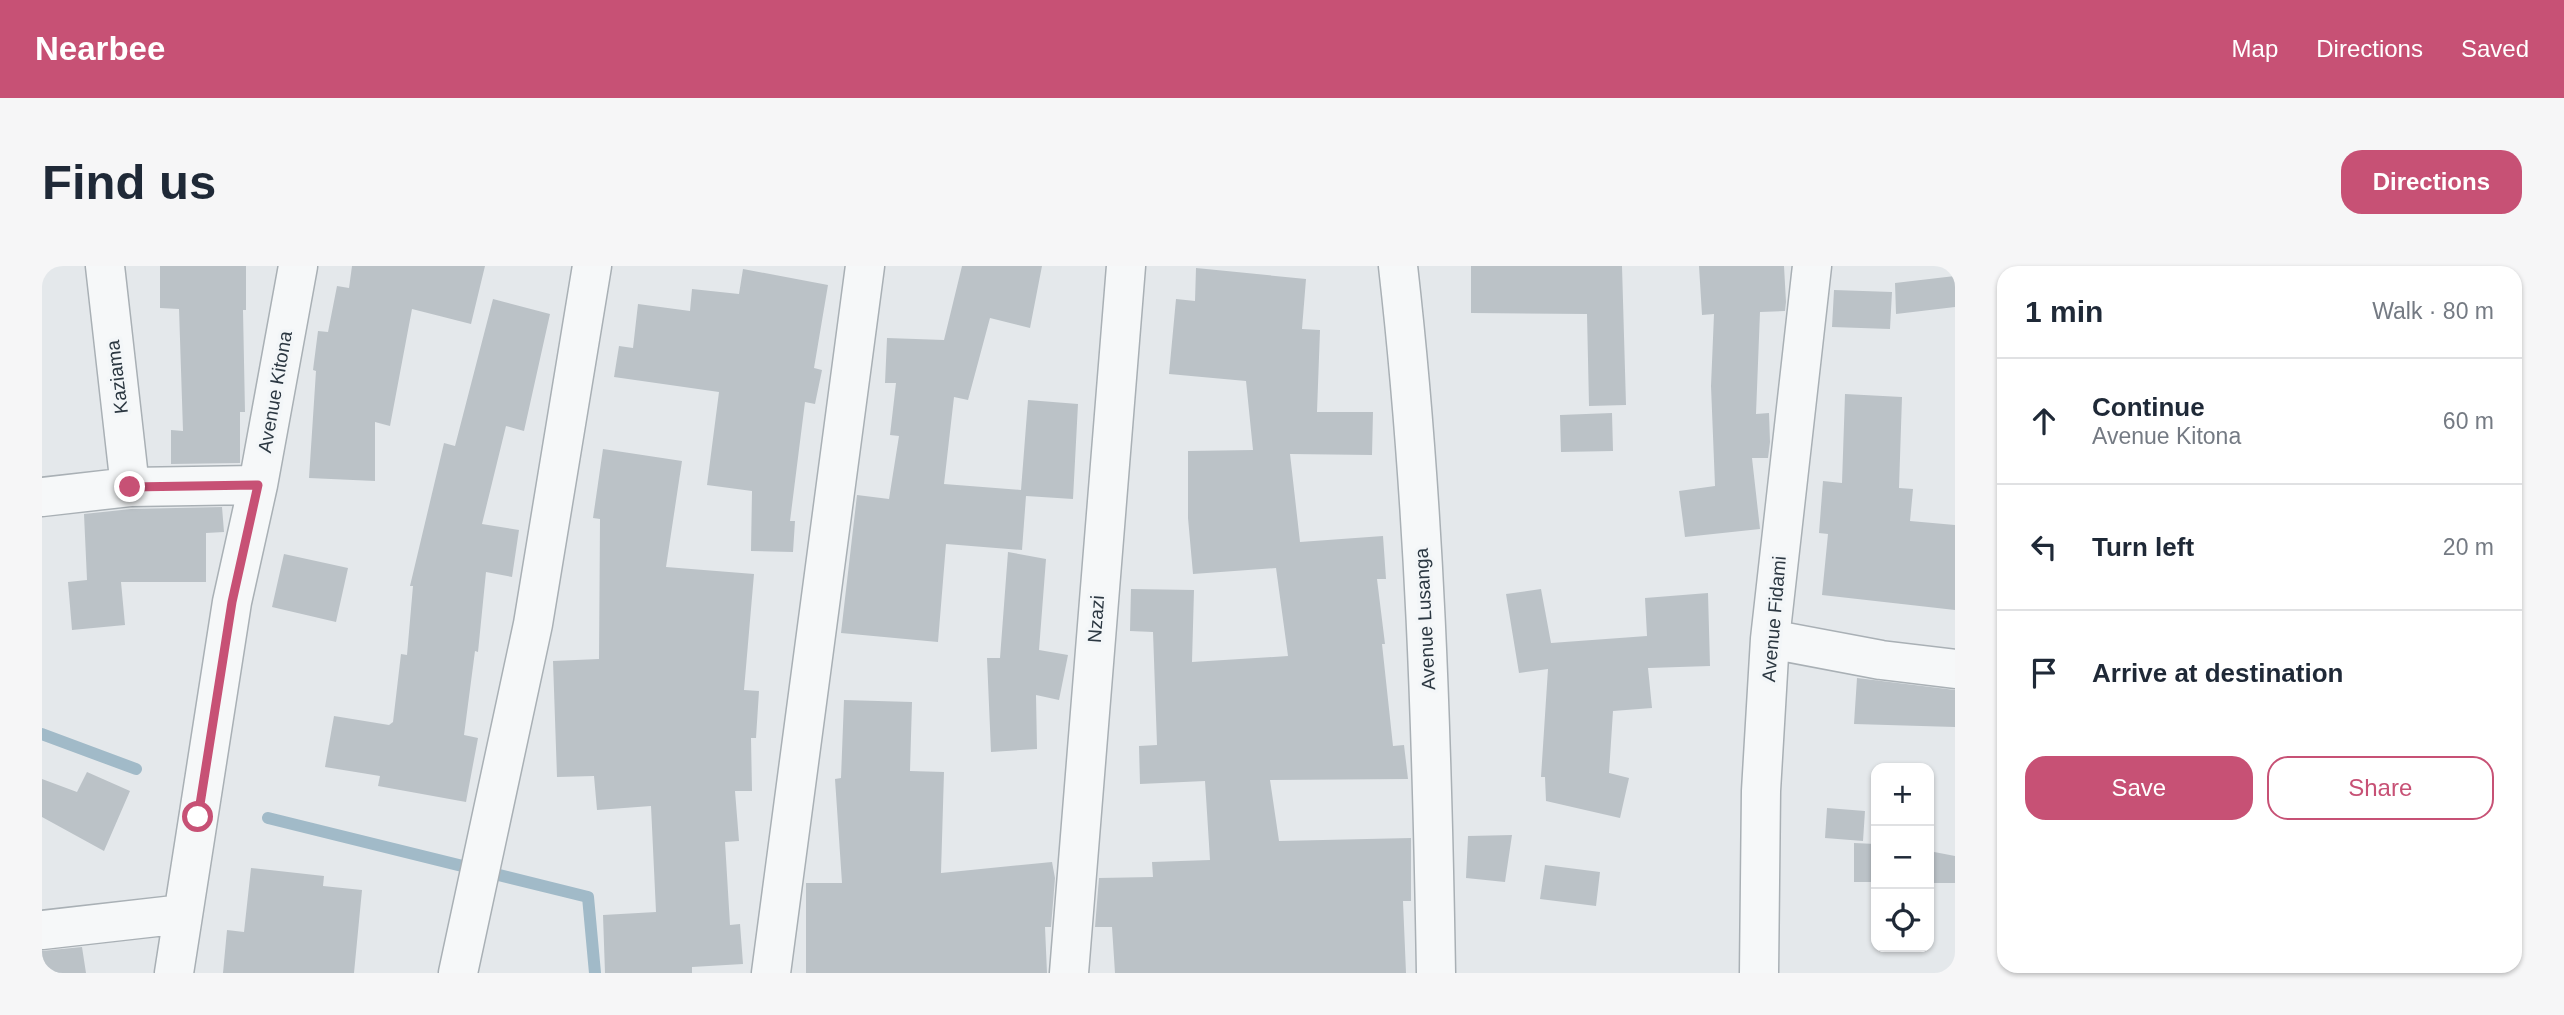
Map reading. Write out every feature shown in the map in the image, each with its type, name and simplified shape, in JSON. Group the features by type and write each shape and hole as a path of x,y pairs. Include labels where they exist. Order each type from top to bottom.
{"street":[{"name":"Kaziama","path":"105,266 130,487"},
{"name":"Avenue Kitona","path":"174,973 232,602 258,485 298,266"},
{"path":"458,973 533,624 592,266"},
{"path":"771,973 866,266"},
{"name":"Nzazi","path":"1069,973 1126,266"},
{"name":"Avenue Lusanga","path":"1398,266 1413,395 1433,758 1436,973"},
{"name":"Avenue Fidami","path":"1759,973 1761,791 1770,639 1812,266"},
{"path":"42,497 130,487 258,485"},
{"path":"1770,639 1881,660 1955,669"},
{"path":"42,930 183,914"}],"building":[{"path":"160,266 246,266 246,310 243,310 245,412 240,412 240,463 171,464 171,430 183,431 179,309 160,308"},
{"path":"352,266 485,266 471,324 412,309 390,426 375,422 375,481 309,478 316,371 313,370 318,331 328,332 337,286 349,288"},
{"path":"962,266 1042,266 1030,328 990,318 968,400 954,397 944,484 1021,490 1028,400 1078,404 1073,499 1026,496 1022,550 946,544 938,642 841,633 857,495 889,499 899,436 890,435 896,383 885,383 887,338 944,340"},
{"path":"1471,266 1622,266 1626,405 1589,406 1587,314 1471,313"},
{"path":"1699,266 1784,266 1786,302 1785,311 1760,312 1756,414 1769,413 1770,442 1768,458 1752,458 1760,529 1685,537 1679,491 1715,486 1711,386 1714,314 1702,315"},
{"path":"1196,268 1306,279 1302,329 1320,330 1317,412 1373,412 1372,455 1290,454 1300,542 1383,536 1386,579 1377,579 1385,644 1382,644 1393,746 1404,745 1408,779 1270,780 1279,841 1411,838 1411,901 1403,901 1406,973 1115,973 1112,927 1095,927 1099,878 1153,877 1152,862 1210,860 1205,781 1140,784 1139,746 1157,745 1153,632 1130,631 1131,589 1194,590 1192,662 1288,656 1276,568 1193,574 1188,518 1188,451 1253,450 1246,381 1169,374 1176,299 1195,301"},
{"path":"743,269 828,285 814,368 822,370 815,404 805,402 790,521 795,521 793,552 751,551 752,491 707,485 719,392 614,377 619,346 633,348 638,304 690,311 692,289 739,294"},
{"path":"1955,276 1955,307 1896,314 1895,283"},
{"path":"1834,290 1892,292 1890,329 1832,327"},
{"path":"493,299 550,314 524,431 506,426 482,524 519,530 512,577 486,572 478,652 475,651 464,735 478,738 466,802 378,786 380,776 325,767 334,716 389,725 393,722 401,654 407,655 413,586 410,586 444,443 455,446"},
{"path":"1845,394 1902,397 1899,488 1913,489 1910,521 1955,525 1955,610 1822,595 1828,534 1819,533 1823,481 1842,483"},
{"path":"1612,413 1613,451 1561,452 1560,415"},
{"path":"603,449 682,461 666,567 754,574 744,690 759,691 756,738 751,738 752,791 735,791 739,841 725,842 730,925 740,924 743,964 692,967 692,973 605,973 603,915 656,912 651,806 597,810 594,776 557,777 553,661 599,659 600,519 593,518"},
{"path":"222,507 224,532 206,533 206,582 121,582 125,625 72,630 68,582 87,580 84,514 131,509"},
{"path":"1008,552 1046,559 1039,650 1068,655 1059,700 1036,695 1037,749 991,752 987,658 1000,658"},
{"path":"284,554 348,568 336,622 272,607"},
{"path":"1541,589 1551,643 1647,636 1645,598 1708,593 1710,666 1648,668 1652,708 1613,711 1609,773 1629,778 1620,818 1546,801 1545,777 1541,777 1548,669 1519,673 1506,594"},
{"path":"1857,678 1955,690 1955,727 1854,724"},
{"path":"844,700 912,702 910,771 944,772 941,873 1052,862 1055,878 1051,927 1045,927 1047,973 806,973 806,883 842,883 835,779 841,778"},
{"path":"87,772 130,791 104,851 42,817 42,779 77,792"},
{"path":"1827,808 1865,811 1863,841 1825,838"},
{"path":"1512,835 1505,882 1466,878 1468,836"},
{"path":"1854,843 1871,844 1871,882 1854,882"},
{"path":"1934,852 1955,856 1955,883 1934,883"},
{"path":"1545,865 1600,872 1596,906 1540,899"},
{"path":"251,868 324,876 323,886 362,890 354,973 223,973 227,930 244,932"},
{"path":"82,947 86,973 42,973 42,951"}],"waterway":[{"path":"42,734 136,769"},
{"path":"268,818 588,897 595,973"}],"route":[{"path":"130,487 258,485 232,602 198,817"}]}
